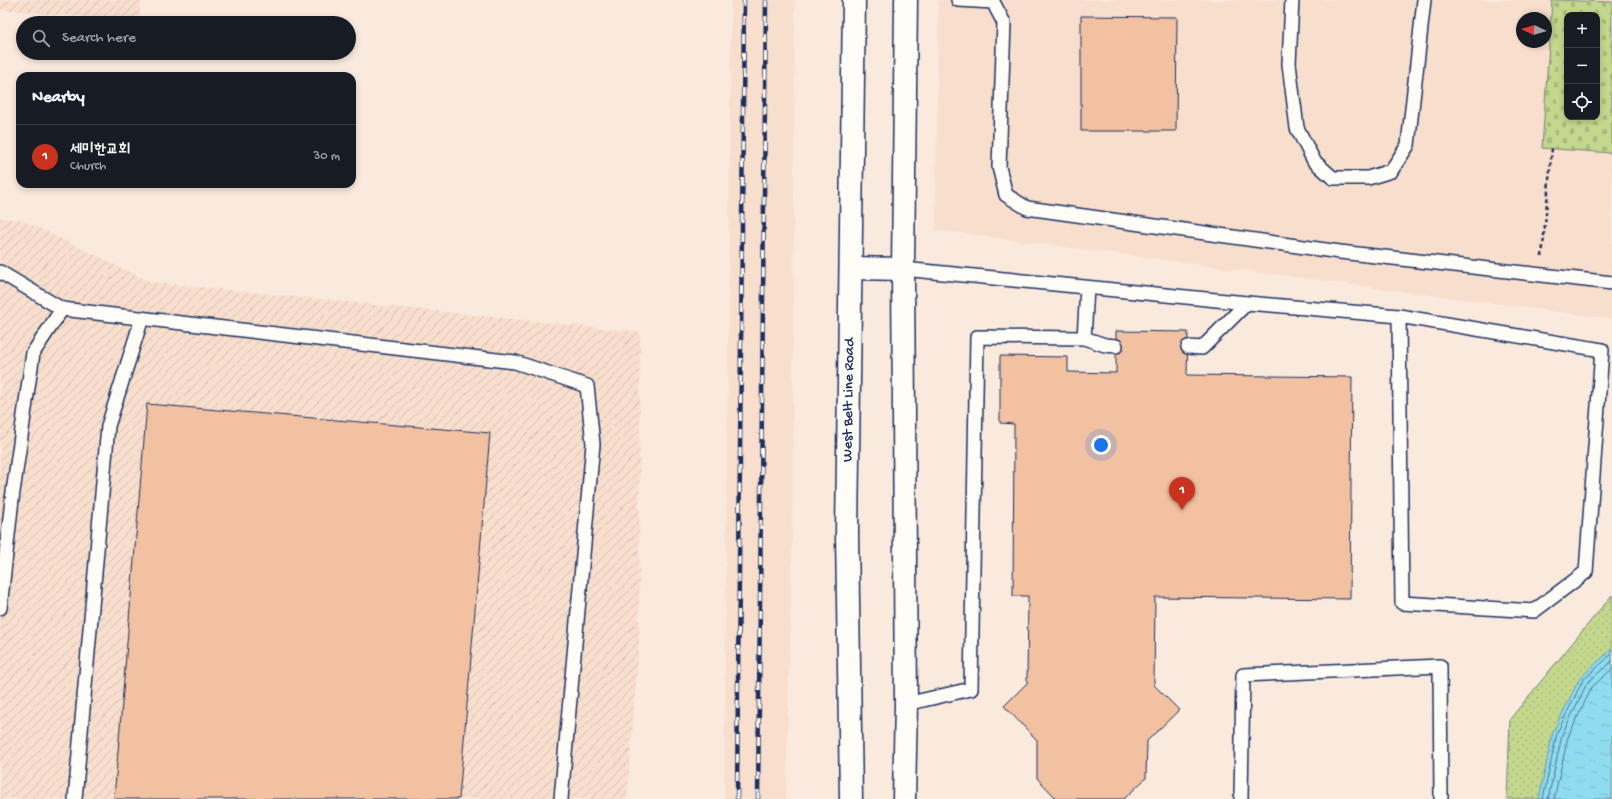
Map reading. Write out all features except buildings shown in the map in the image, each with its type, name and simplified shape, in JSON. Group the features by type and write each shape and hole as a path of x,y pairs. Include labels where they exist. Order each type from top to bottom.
{"main road":[{"name":"West Belt Line Road","path":"851,799 847,533 854,0"},
{"path":"904,799 906,704 903,269 906,0"},
{"path":"851,268 903,269"}],"lane":[{"path":"958,0 993,1 1004,23 999,167 1006,195 1027,208 1340,252 1612,283"},
{"path":"1292,0 1289,64 1297,128 1314,161 1333,178 1368,178 1391,171 1408,144 1424,0"},
{"path":"903,269 1087,288 1399,316 1602,350 1586,572 1534,611 1402,603 1399,316"},
{"path":"0,272 62,309 515,362 587,386 593,444 560,799"},
{"path":"1084,338 1087,288"},
{"path":"1188,347 1202,348 1247,303"},
{"path":"0,608 12,499 33,353 62,309"},
{"path":"75,799 108,426 142,318"},
{"path":"906,704 971,689 977,337 1084,338 1105,345 1116,346"},
{"path":"1241,799 1243,675 1440,666 1441,799"}],"path":[{"path":"1541,275 1552,148"}],"shaded area":[{"path":"0,0 141,0 140,16 75,16 0,9"},
{"path":"731,0 795,0 792,554 786,799 724,799"},
{"path":"938,0 1612,0 1612,319 936,230"},
{"path":"0,218 22,220 151,282 640,332 639,642 627,799 0,799"}],"green space":[{"path":"1552,0 1612,2 1612,153 1542,148 1549,48 1552,48"},
{"path":"1612,595 1612,799 1507,799 1510,719"}],"water":[{"path":"1612,649 1612,799 1539,799 1553,732 1580,678"}],"railway":[{"path":"737,799 744,0"},
{"path":"758,799 766,0"}],"place":[{"name":"세미한교회","path":"1182,510"}]}
